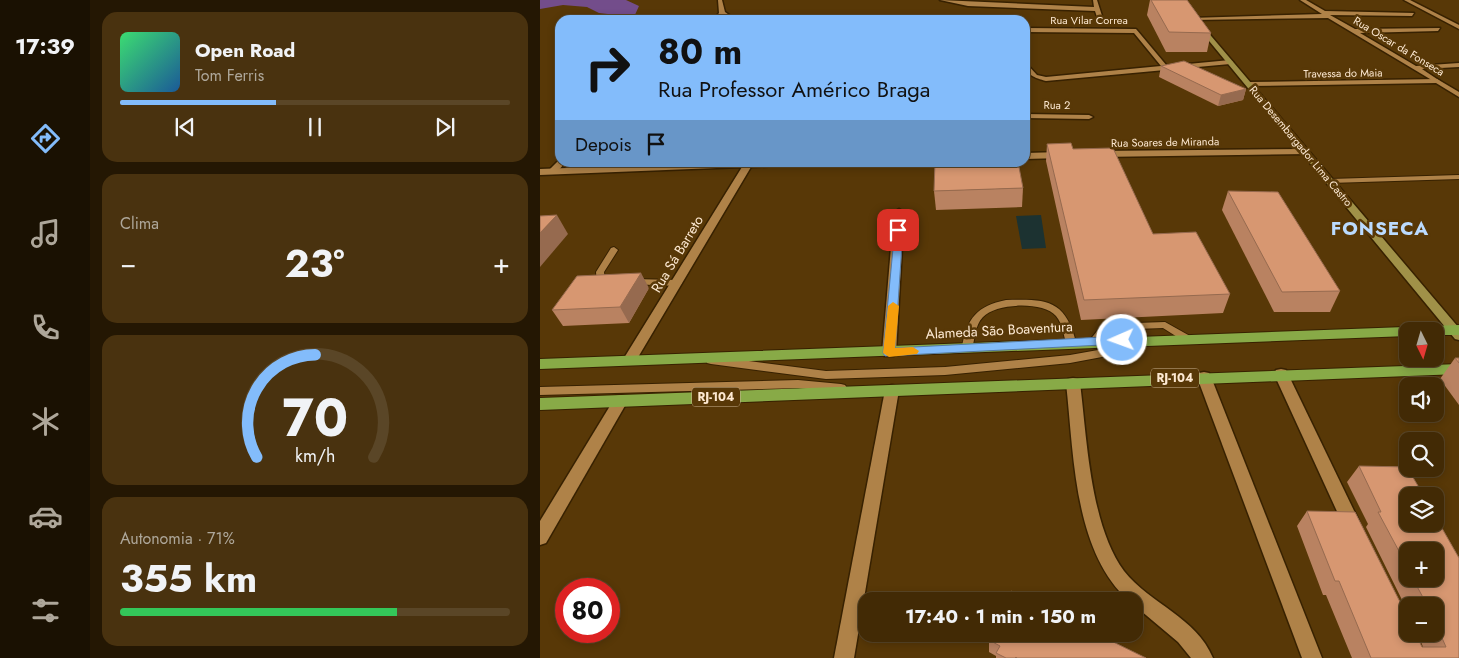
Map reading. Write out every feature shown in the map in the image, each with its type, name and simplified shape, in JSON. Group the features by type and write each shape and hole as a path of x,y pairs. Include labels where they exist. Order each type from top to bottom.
{"highway":[{"name":"Alameda São Boaventura","path":"540,364 889,353 1094,341 1457,332"},
{"name":"RJ-104","path":"540,404 1281,374 1459,369"}],"main road":[{"name":"Rua Desembargador Lima Castro","path":"1184,0 1193,18 1457,332"}],"street":[{"path":"720,0 722,12 726,15"},
{"path":"942,0 959,4 1004,3 1096,9"},
{"path":"1095,0 1100,20"},
{"name":"Rua Oscar da Fonseca","path":"1302,0 1459,95"},
{"path":"1406,0 1459,27"},
{"path":"1193,18 1412,14"},
{"path":"1352,31 1438,29"},
{"name":"Rua Vilar Correa","path":"1030,30 1136,31 1165,67"},
{"path":"1030,70 1035,76 1046,79 1230,62"},
{"path":"1414,68 1459,65"},
{"name":"Travessa do Maia","path":"1249,84 1437,81"},
{"name":"Rua 2","path":"1030,116 1089,117"},
{"name":"Rua Soares de Miranda","path":"1094,154 1304,152"},
{"path":"1030,156 1074,155"},
{"path":"552,172 557,167"},
{"path":"540,172 675,167"},
{"name":"Rua Sá Barreto","path":"629,362 747,167"},
{"path":"889,353 899,212"},
{"path":"1281,374 1361,544"},
{"path":"1204,377 1312,658"},
{"path":"1073,383 1094,526 1102,550 1119,578 1193,642 1203,658"},
{"path":"844,658 892,390"},
{"path":"540,537 621,400"}],"lane":[{"path":"1330,181 1459,177"},
{"path":"614,250 600,272 600,283 677,283"},
{"path":"967,347 968,330 985,309 1012,301 1050,306 1067,324 1071,342"},
{"path":"1094,341 1106,327 1165,325 1186,338"},
{"path":"705,359 817,374 945,370 1070,359 1118,350 1136,340"},
{"path":"540,391 798,384 813,387 892,390"}],"shaded area":[{"path":"540,0 626,0 639,6 635,15 599,13 587,7 563,5 540,9"}],"water":[{"path":"1041,215 1046,248 1022,249 1016,216"}],"building":[{"path":"1151,0 1187,0 1211,33 1169,32"},
{"path":"1184,61 1246,89 1221,95 1161,66"},
{"path":"1071,143 1073,149 1113,148 1153,234 1196,232 1230,294 1084,300 1047,144"},
{"path":"935,167 1019,167 1023,188 934,191"},
{"path":"1228,191 1278,192 1340,291 1282,292"},
{"path":"557,215 540,233 540,216"},
{"path":"641,273 620,307 552,310 577,276"},
{"path":"1359,466 1399,467 1399,477 1413,477 1419,487 1399,487 1399,532 1444,532 1459,558 1459,658 1371,658 1339,581 1335,581 1307,511 1355,512 1399,600 1399,642 1420,642 1422,647 1446,647 1444,642 1444,597 1423,597 1417,587 1444,587 1444,542 1399,542 1399,551 1378,512 1381,512"},
{"path":"993,642 1113,642 1146,658 1006,658 996,653 1000,646"}],"slow traffic":[{"path":"893,306 889,353 913,351"}],"district":[{"name":"FONSECA","path":"1380,228"}],"route":[{"path":"898,230 889,353 967,347 1122,340"}]}
